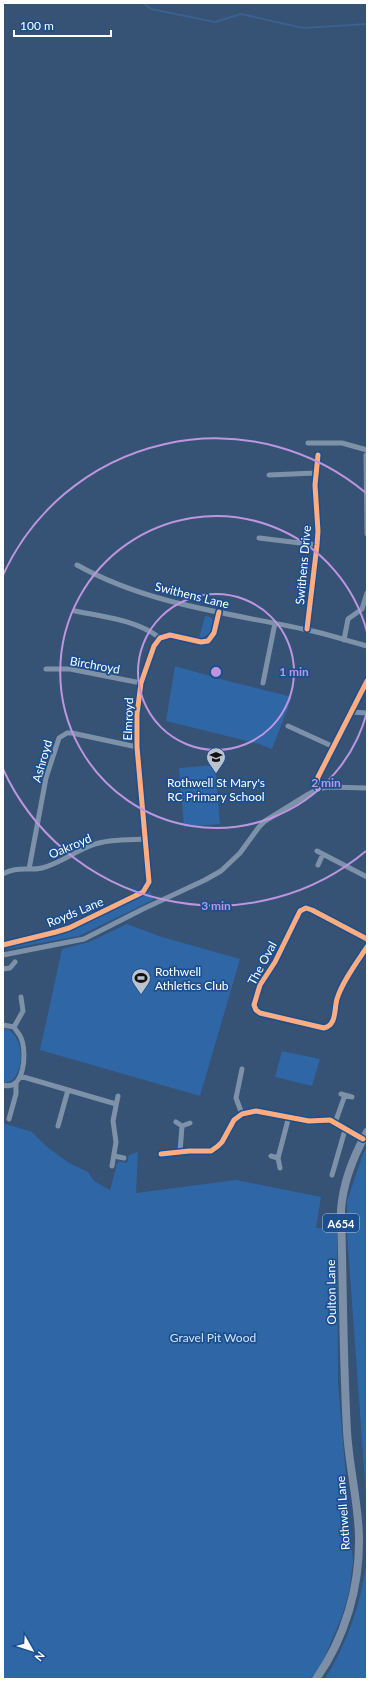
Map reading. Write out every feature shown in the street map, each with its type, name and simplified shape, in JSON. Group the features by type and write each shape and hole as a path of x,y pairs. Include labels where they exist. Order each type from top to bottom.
{"main road":[{"name":"Oulton Lane","path":"350,1456 347,1432 341,1210 342,1195 346,1178 365,1136"},
{"name":"Rothwell Lane","path":"316,1679 329,1661 342,1633 351,1603 357,1571 359,1536 350,1456"}],"street":[{"path":"308,443 342,443 366,452 367,534"},
{"name":"Swithens Drive","path":"307,630 317,545 315,473 318,455"},
{"path":"269,475 315,473"},
{"path":"259,538 317,545"},
{"name":"Swithens Lane","path":"77,565 112,582 173,603 307,630 367,646"},
{"path":"344,640 348,619 362,609 366,591"},
{"path":"75,611 125,621 151,632 160,638 170,635 201,642 208,641 214,633 219,612"},
{"path":"263,683 276,624"},
{"name":"Elmroyd","path":"148,886 146,839 137,747 137,714 141,683 154,646 160,638"},
{"name":"Birchroyd","path":"46,668 70,669 141,683"},
{"path":"318,789 316,786 318,777 367,681"},
{"path":"351,712 367,713"},
{"path":"288,726 334,747"},
{"name":"Ashroyd","path":"28,870 46,778 59,738 67,733 72,733 137,747"},
{"name":"Royds Lane","path":"3,955 84,939 205,880 232,862 265,821 318,789 337,787 367,788"},
{"name":"Oakroyd","path":"3,874 13,870 28,870 51,865 91,846 111,842 146,839"},
{"path":"316,851 366,876"},
{"path":"318,865 323,854"},
{"name":"Royds Lane","path":"3,945 56,932 84,922 143,892 148,886"},
{"name":"The Oval","path":"367,939 312,910 306,908 300,911 275,962 260,985 254,1005 256,1010 260,1013 324,1028 330,1026 341,991 367,947"},
{"path":"3,969 10,968 15,962"},
{"path":"14,1027 22,1011 21,997"},
{"path":"3,1026 14,1027"},
{"path":"9,1119 16,1094 16,1083 20,1076 24,1057 24,1048 21,1038 14,1027"},
{"path":"242,1069 236,1098 242,1114"},
{"path":"20,1076 116,1104"},
{"path":"3,1085 8,1087 16,1083"},
{"path":"58,1126 68,1090"},
{"path":"335,1123 343,1094 352,1097"},
{"path":"112,1166 116,1142 113,1121 118,1096"},
{"path":"162,1154 211,1151 218,1146 234,1120 242,1114 256,1110 309,1121 324,1119 335,1123 345,1130 365,1136"},
{"path":"280,1168 278,1158 289,1116"},
{"path":"176,1122 182,1126"},
{"path":"182,1126 190,1122"},
{"path":"180,1152 182,1126"},
{"path":"332,1175 345,1130"},
{"path":"114,1156 124,1158"},
{"path":"272,1156 278,1158"}],"green space":[{"path":"205,616 211,617 214,623 210,633 199,638"},
{"path":"175,666 292,697 272,749 259,744 166,721"},
{"path":"215,765 220,824 184,827 179,768"},
{"path":"150,892 153,900 79,936 7,948 8,946 59,935"},
{"name":"Rothwell Athletics Club","path":"127,924 162,937 240,959 200,1096 40,1050 62,949 89,942"},
{"path":"3,1028 12,1032 17,1039 20,1049 21,1059 19,1069 15,1077 10,1082 3,1082"},
{"path":"282,1051 320,1059 312,1086 275,1077"},
{"name":"Gravel Pit Wood","path":"3,1123 32,1132 46,1146 69,1163 88,1172 94,1181 110,1190 119,1161 127,1163 129,1155 138,1152 136,1193 236,1180 321,1197 316,1228 337,1229 338,1382 353,1562 349,1592 342,1616 322,1663 310,1679 3,1679"},
{"path":"367,1147 367,1510 347,1233 347,1201 363,1154"},
{"path":"367,1560 367,1679 325,1679 340,1651 352,1622 361,1592"}],"waterway":[{"path":"143,3 151,9 215,22 241,14 303,28 367,24"}],"cycle path":[{"path":"307,629 318,531 315,485 318,455"},
{"path":"3,945 69,928 143,892 149,882 137,747 137,714 141,683 154,646 160,638 170,635 201,642 208,641 214,633 219,612"},
{"path":"318,789 316,786 318,777 367,681"},
{"path":"367,939 312,910 306,908 300,911 275,962 260,985 254,1005 256,1010 260,1013 324,1028 328,1026 333,1020 339,992 350,972 367,947"},
{"path":"161,1154 189,1151 211,1151 222,1142 234,1120 242,1114 256,1111 309,1121 330,1120 363,1139"}],"place":[{"name":"Rothwell St Mary's RC Primary School","path":"216,774"},
{"name":"Rothwell Athletics Club","path":"141,995"}]}
